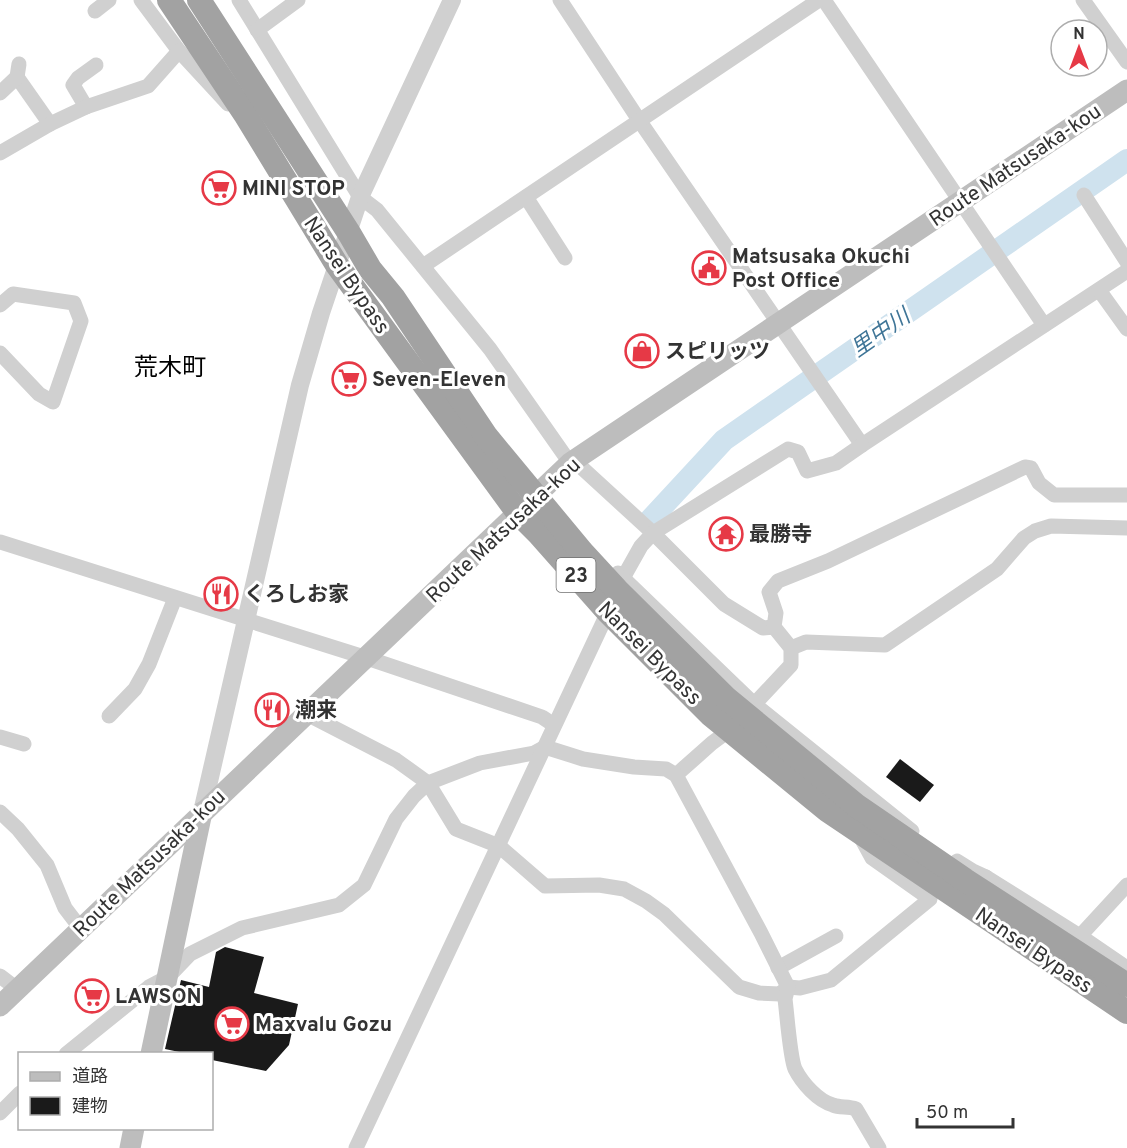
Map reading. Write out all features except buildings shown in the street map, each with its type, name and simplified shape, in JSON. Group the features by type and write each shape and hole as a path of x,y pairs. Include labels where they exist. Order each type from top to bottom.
{"highway":[{"name":"Nansei Bypass","path":"169,0 245,114 337,265 518,513 540,534 608,612 711,715 743,716 857,806 975,878 1127,985"},
{"name":"Nansei Bypass","path":"199,0 349,232 370,269 393,297 486,436 616,590 743,716 827,810 1127,1012"}],"main road":[{"name":"Route Matsusaka-kou","path":"0,1006 570,463 1127,90"},
{"path":"151,1052 202,812"},
{"path":"130,1148 134,1130"}],"street":[{"path":"95,12 109,0"},
{"path":"141,0 179,51 239,117 245,114"},
{"path":"239,0 360,197 376,210 490,349 570,463 581,467 653,533 724,604 763,628 774,627"},
{"path":"257,30 298,0"},
{"path":"202,812 300,385 360,197 452,0"},
{"path":"560,0 639,120 862,445"},
{"path":"423,266 819,0"},
{"path":"824,0 1044,325"},
{"path":"1083,0 1127,62"},
{"path":"0,153 50,124 86,107 148,86 179,51"},
{"path":"86,107 73,85 78,78 96,65"},
{"path":"0,93 18,70 50,124"},
{"path":"1084,195 1127,262"},
{"path":"526,197 565,258"},
{"path":"623,578 641,546 653,533 788,450 798,452 807,471 836,463 1127,271"},
{"path":"1099,290 1127,329"},
{"path":"0,305 14,294 74,303 81,321 53,402 39,394 0,353"},
{"path":"676,775 743,716 791,665 790,648 774,627 776,613 769,592 777,581 828,561 1025,467 1031,468 1039,483 1054,495 1127,495"},
{"path":"790,648 806,642 885,645 997,569 1024,538 1035,531 1051,526 1127,528"},
{"path":"0,542 367,658 542,717 554,725"},
{"path":"582,552 590,546 623,578 743,716"},
{"path":"109,716 135,689 149,664 175,598"},
{"path":"356,1148 608,612"},
{"path":"307,714 396,760 428,783 456,829 499,846 545,886 599,885 624,889 663,914 739,987 759,993 780,994 788,987 800,988 831,980 930,899 872,858 857,830"},
{"path":"0,737 24,744"},
{"path":"67,1052 149,987 168,977 190,954 242,928 339,905 364,885 396,819 414,796 428,783 480,764 534,753 545,747 583,759 634,767 666,769 676,775 762,933 788,987 785,999 795,1068 821,1099 834,1106 856,1108 879,1148"},
{"path":"0,812 18,829 47,865 65,908 81,928"},
{"path":"975,878 1080,936 1127,968"},
{"path":"1080,936 1127,885"},
{"path":"778,968 836,936"},
{"path":"0,976 17,989"},
{"path":"0,1113 18,1095"}],"waterway":[{"name":"里中川","path":"649,521 724,440 1127,160"}],"place":[{"name":"MINI STOP","path":"219,188"},
{"name":"Matsusaka Okuchi Post Office","path":"709,268"},
{"name":"スピリッツ","path":"642,351"},
{"name":"Seven-Eleven","path":"349,379"},
{"name":"最勝寺","path":"726,534"},
{"name":"くろしお家","path":"221,594"},
{"name":"潮来","path":"272,710"},
{"name":"LAWSON","path":"92,996"},
{"name":"Maxvalu Gozu","path":"232,1024"}],"district":[{"name":"荒木町","path":"170,367"}]}
